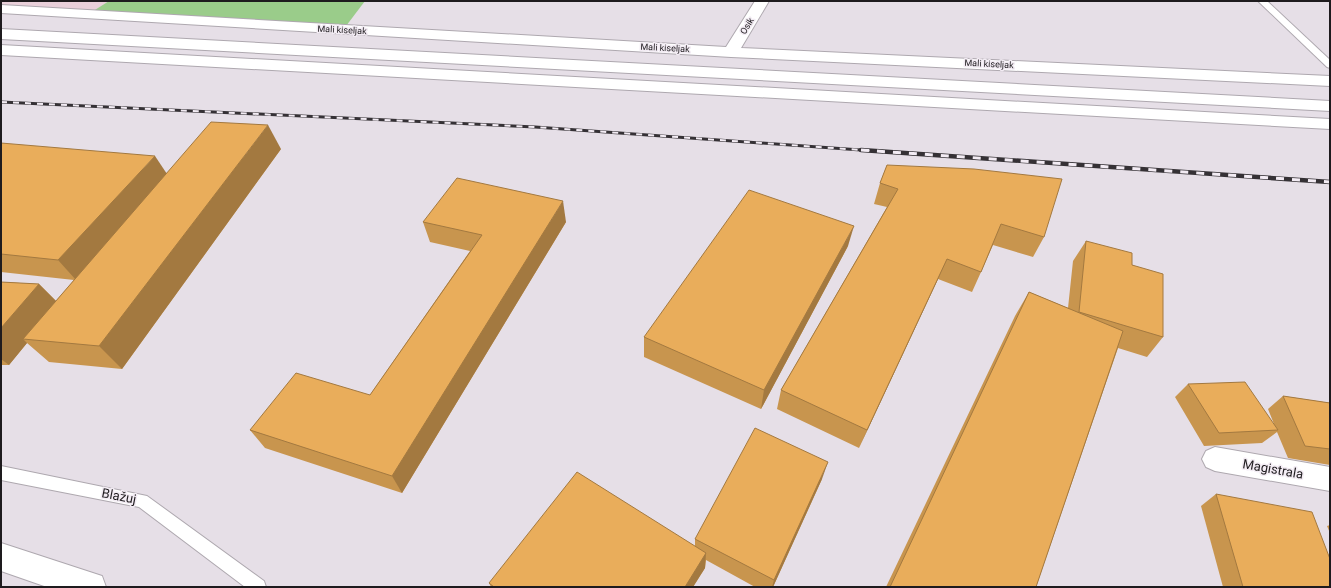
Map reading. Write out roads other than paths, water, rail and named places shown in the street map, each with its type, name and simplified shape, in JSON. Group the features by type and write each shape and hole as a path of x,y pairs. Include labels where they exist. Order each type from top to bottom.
{"main road":[{"name":"Osik","path":"731,52 762,1"},
{"name":"Mali kiseljak","path":"1,9 731,52 1330,81"},
{"path":"1,34 1330,106"},
{"path":"1,50 1330,124"},
{"name":"Magistrala","path":"1215,460 1330,479"},
{"path":"1,557 91,587"}],"lane":[{"path":"1262,1 1330,65"},
{"name":"Blažuj","path":"1,473 142,501 258,587"}],"railway":[{"path":"1,102 535,127 875,151"},
{"path":"861,150 1330,182"}]}
